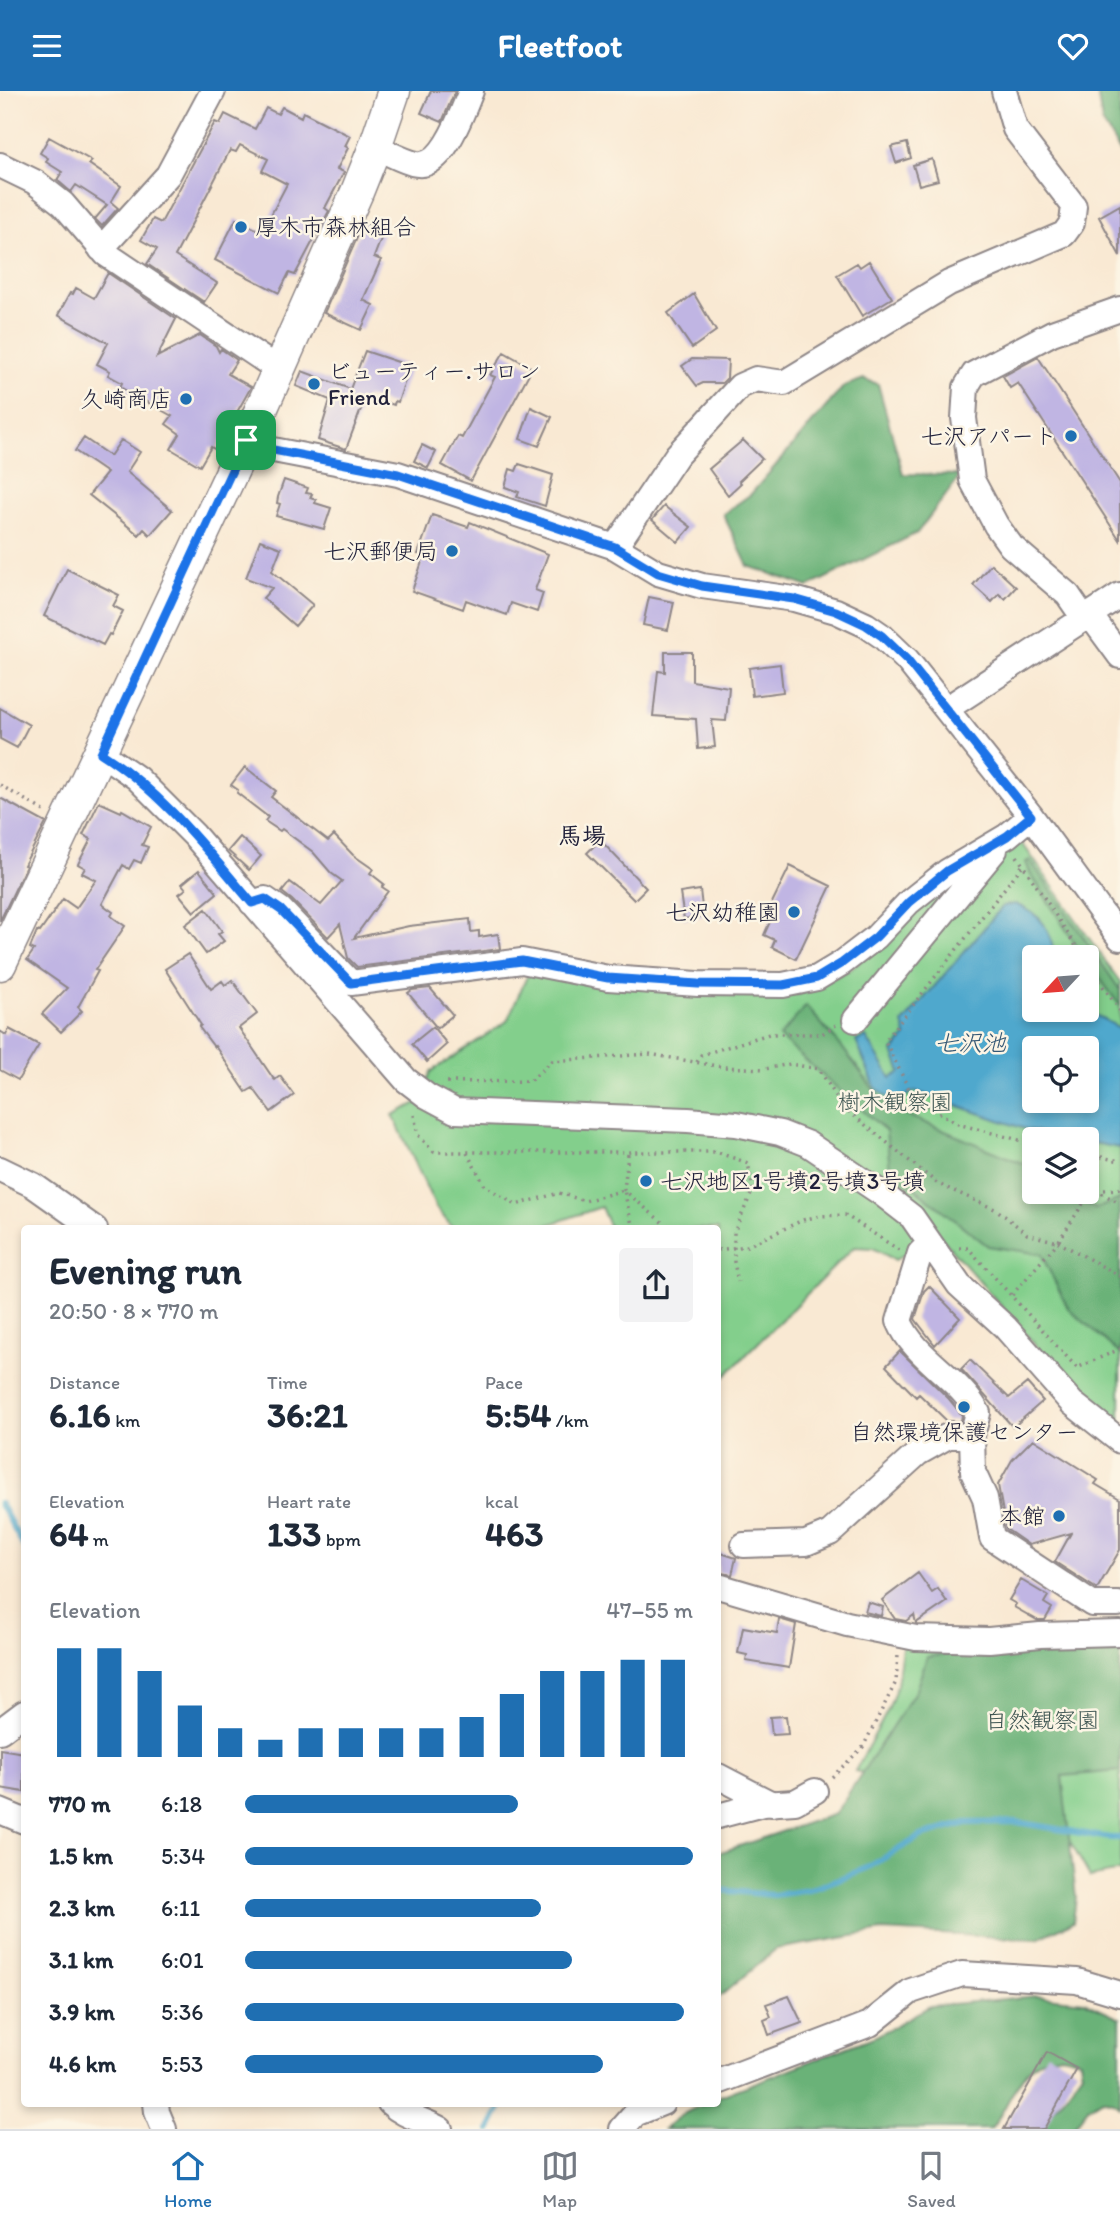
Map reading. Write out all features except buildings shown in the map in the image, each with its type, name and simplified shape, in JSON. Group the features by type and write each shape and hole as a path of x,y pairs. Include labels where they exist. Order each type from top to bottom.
{"main road":[{"path":"0,964 279,370 375,147 394,91"}],"street":[{"path":"101,249 168,175 213,91"},
{"path":"375,147 417,164 427,163 449,140 471,91"},
{"path":"615,547 677,454 740,386 756,379 784,383 949,283 1065,233 1072,223 1074,206 1015,129 1004,91"},
{"path":"0,165 35,182 63,204 101,249 279,370"},
{"path":"1120,309 1052,333 974,374 966,387 964,418 972,480 996,525 1020,555 1068,595 1082,614 1090,615 1120,656"},
{"path":"246,440 263,448 398,474 615,547 658,573 702,586 794,599 836,611 866,625 895,647 946,709 1031,816 1120,938"},
{"path":"946,709 1120,595"},
{"path":"101,753 123,767 194,835 406,1080 420,1091 456,1111 736,1124 780,1133 808,1144 912,1217 959,1285 1005,1327 1072,1403 1120,1441"},
{"path":"252,903 265,899 281,910 351,983 522,961 608,978 698,984 783,985 817,978 842,963 876,937 909,902 947,871 1007,836 1031,816"},
{"path":"855,1020 1007,836"},
{"path":"0,1169 33,1185 89,1225"},
{"path":"929,1242 920,1253 899,1321 905,1336 970,1398 978,1413 972,1435 973,1472 985,1498 992,1538 1092,1604 1119,1609"},
{"path":"744,1545 806,1543 830,1533 918,1453 947,1436 972,1435"},
{"path":"721,1587 847,1624 900,1636 989,1640 1040,1635 1120,1633"},
{"path":"0,1731 21,1715"},
{"path":"721,1778 772,1804"},
{"path":"721,1815 772,1804 795,1802 814,1791"},
{"path":"0,1811 21,1820"},
{"path":"721,2081 870,2024 911,1991 962,1974 1077,1981 1120,1994"},
{"path":"156,2107 164,2129"},
{"path":"394,2107 401,2114 440,2129"},
{"path":"622,2129 635,2114 652,2107"}],"path":[{"path":"0,785 66,824"},
{"path":"1007,836 1022,866 1075,945"},
{"path":"1022,866 885,1041 898,1072 913,1097 958,1124 1022,1141"},
{"path":"1099,980 1120,1011"},
{"path":"698,1062 701,1055 769,1034 822,1034 837,1025 855,1020"},
{"path":"420,1091 413,1112 418,1135 434,1153 716,1152 748,1163 753,1190 734,1232 733,1248 738,1282"},
{"path":"467,1153 485,1186 516,1205 559,1193 585,1201 624,1189"},
{"path":"628,1154 624,1189 632,1225"},
{"path":"1099,1157 1120,1161"},
{"path":"624,1189 665,1225"},
{"path":"1101,1193 1104,1190 1120,1189"},
{"path":"1011,1296 1058,1242 1090,1193 1101,1193 1120,1203"},
{"path":"721,1250 747,1246 803,1220 845,1215 897,1251 929,1242 968,1248 1077,1368 1120,1349"},
{"path":"1058,1242 1120,1276"},
{"path":"814,1791 863,1747 896,1682 900,1636"}],"green space":[{"path":"1097,91 1120,91 1120,152 1102,122"},
{"path":"864,379 878,384 903,474 961,475 917,533 808,587 748,566 723,514 751,494 844,386"},
{"name":"樹木観察園","path":"1020,840 1094,945 1022,945 1022,1022 1099,1022 1099,952 1120,982 1120,1422 1088,1405 938,1234 895,1260 873,1248 854,1247 721,1380 721,1225 609,1225 601,1207 548,1225 450,1225 436,1208 393,1115 417,1103 431,1072 507,1021 528,974 704,993 800,994 851,969 946,881"},
{"path":"1030,860 1089,945 1076,945 1030,873 1026,862"},
{"path":"1099,960 1120,990 1120,1006 1099,977"},
{"path":"806,1006 841,1046 887,1107 1022,1163 1022,1204 1088,1204 1095,1209 1120,1199 1120,1354 1068,1308 1041,1254 988,1246 890,1169 886,1131 779,1037"},
{"name":"自然観察園","path":"1120,1639 1120,1871 1090,1877 1055,1815 855,1771 888,1710 897,1685 903,1641"},
{"path":"1120,1644 1120,1771 1062,1776 1076,1897 1073,1922 1037,1939 882,1931 776,1949 721,1995 721,1852 835,1814 916,1690 927,1657 1011,1646"},
{"path":"1036,1996 1084,2001 1120,2018 1120,2107 1102,2099 1089,2107 1072,2129 1040,2129 1082,2073 1080,2060 1059,2055 1046,2057 1026,2072 991,2129 664,2129 688,2111 699,2107 721,2107 721,2096 876,2036 930,2006"}],"water":[{"name":"七沢池","path":"1015,904 1025,908 1044,924 1052,945 1022,945 1022,1022 1099,1022 1099,1017 1120,1028 1120,1148 1099,1144 1099,1127 1022,1128 915,1091 901,1099 890,1100 875,1087 856,1041 866,1037 891,1078 901,1072 893,1052 906,1036 903,1023 1003,906"}],"waterway":[{"path":"0,1503 21,1542"},
{"path":"721,1890 774,1895 810,1890 867,1868 921,1836 966,1823 1016,1822 1120,1838"},
{"path":"490,2129 501,2107"}],"place":[{"name":"厚木市森林組合","path":"241,227"},
{"name":"ビューティー.サロン Friend","path":"314,384"},
{"name":"久崎商店","path":"186,399"},
{"name":"七沢アパート","path":"1071,436"},
{"name":"七沢郵便局","path":"452,551"},
{"name":"七沢幼稚園","path":"794,912"},
{"name":"七沢地区1号墳2号墳3号墳","path":"646,1181"},
{"name":"自然環境保護センター","path":"964,1407"},
{"name":"本館","path":"1059,1516"}],"district":[{"name":"馬場","path":"582,836"}],"route":[{"path":"246,440 263,448 398,474 615,547 658,573 702,586 794,599 836,611 866,625 907,660 1031,816 1007,836 947,871 909,902 876,937 817,978 783,985 698,984 608,978 522,961 351,983 281,910 265,899 252,903 194,835 137,778 101,753 246,440"}]}
